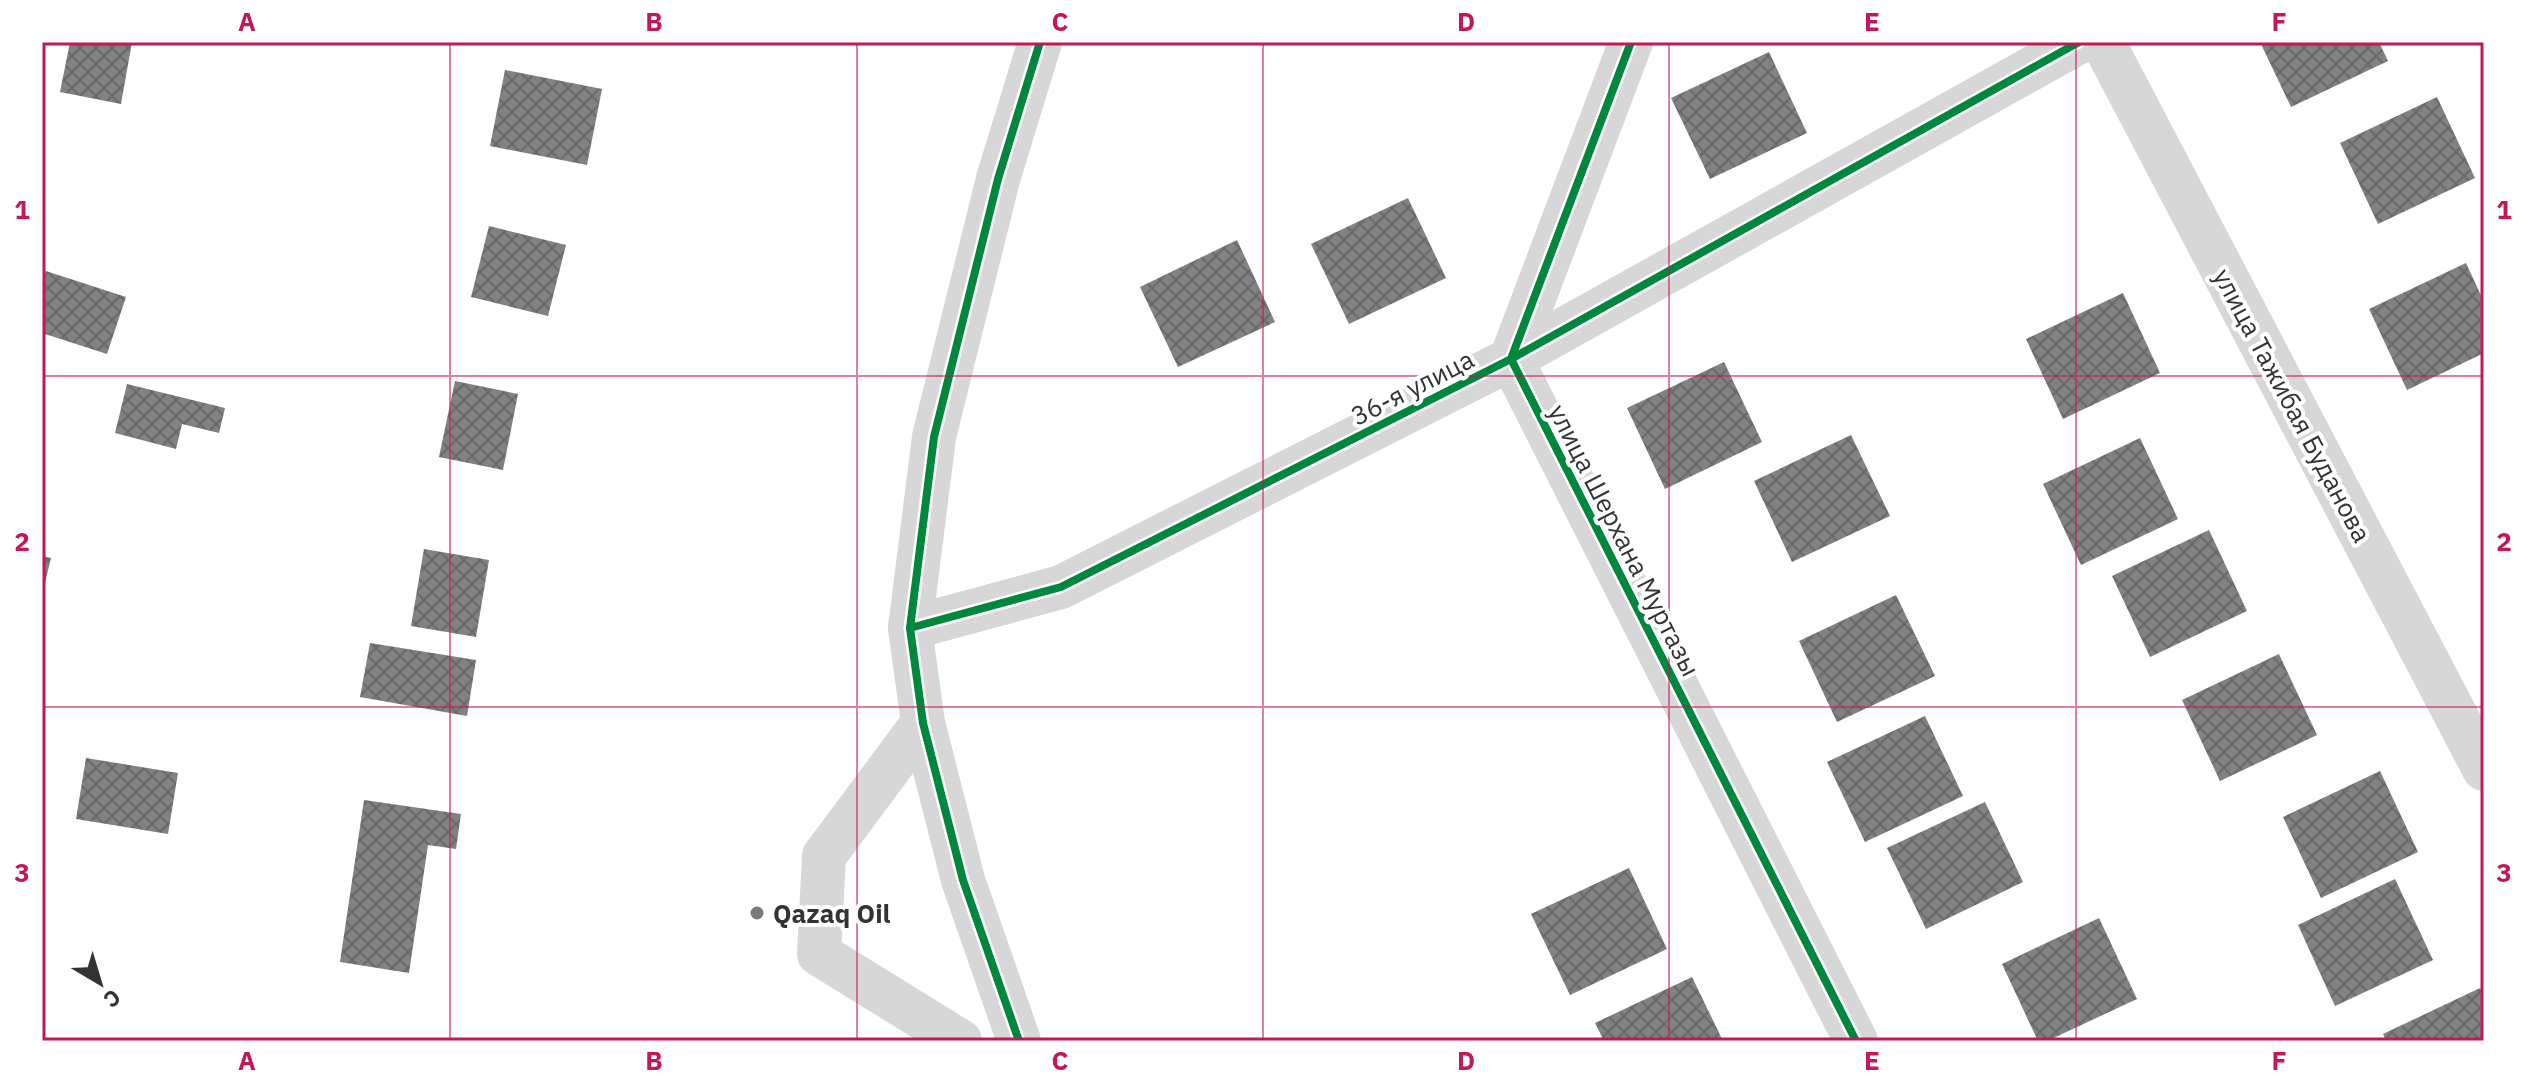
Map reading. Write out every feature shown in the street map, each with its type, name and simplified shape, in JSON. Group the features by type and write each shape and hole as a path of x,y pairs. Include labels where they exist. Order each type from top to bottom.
{"street":[{"path":"1019,1041 963,880 923,723 910,628 934,437 998,179 1040,42"},
{"path":"1511,359 1631,42"},
{"name":"36-я улица","path":"910,628 1061,587 1511,359 2079,42"},
{"name":"улица Тажибая Буданова","path":"2103,42 2484,769"},
{"name":"улица Шерхана Муртазы","path":"1511,359 1856,1041"},
{"path":"923,723 824,856 819,954 960,1041"}],"building":[{"path":"70,42 132,42 121,104 60,92"},
{"path":"2260,42 2379,42 2388,61 2291,107"},
{"path":"1769,52 1807,133 1710,179 1671,98"},
{"path":"505,70 602,89 587,165 490,146"},
{"path":"2437,97 2475,178 2378,224 2340,143"},
{"path":"1408,198 1446,278 1349,324 1311,244"},
{"path":"489,226 566,245 548,316 471,297"},
{"path":"1237,240 1275,322 1178,367 1140,287"},
{"path":"2466,263 2484,302 2484,353 2407,390 2369,309"},
{"path":"46,271 126,297 107,354 42,333 42,282"},
{"path":"2123,293 2160,373 2063,419 2026,339"},
{"path":"1724,362 1762,442 1665,489 1627,408"},
{"path":"455,381 518,394 503,470 439,457"},
{"path":"127,384 225,408 219,433 182,424 176,449 115,433"},
{"path":"1851,435 1890,516 1792,562 1754,481"},
{"path":"2140,438 2178,519 2081,565 2043,484"},
{"path":"2209,530 2247,611 2150,657 2112,576"},
{"path":"424,549 489,560 476,637 411,626"},
{"path":"42,556 51,558 43,591 42,591"},
{"path":"1896,595 1935,676 1837,722 1799,641"},
{"path":"370,643 476,660 467,716 360,697"},
{"path":"2279,654 2317,735 2220,781 2182,700"},
{"path":"1925,716 1963,796 1865,842 1827,762"},
{"path":"86,758 178,773 168,834 76,819"},
{"path":"2380,771 2418,852 2321,898 2283,817"},
{"path":"364,800 461,814 456,849 428,845 409,973 340,962"},
{"path":"1985,802 2023,882 1926,929 1887,848"},
{"path":"1629,868 1667,949 1570,995 1531,914"},
{"path":"2395,879 2433,960 2335,1006 2298,925"},
{"path":"2099,918 2137,999 2047,1041 2038,1041 2002,964"},
{"path":"1692,977 1723,1041 1604,1041 1595,1023"},
{"path":"2480,988 2484,997 2484,1041 2386,1041 2383,1034"}],"cycle path":[{"path":"1019,1041 963,880 923,723 910,628 934,437 998,179 1040,42"},
{"path":"1631,42 1511,359 1856,1041"},
{"path":"910,628 1061,587 1511,359 2079,42"}],"place":[{"name":"Qazaq Oil","path":"757,913"}]}
